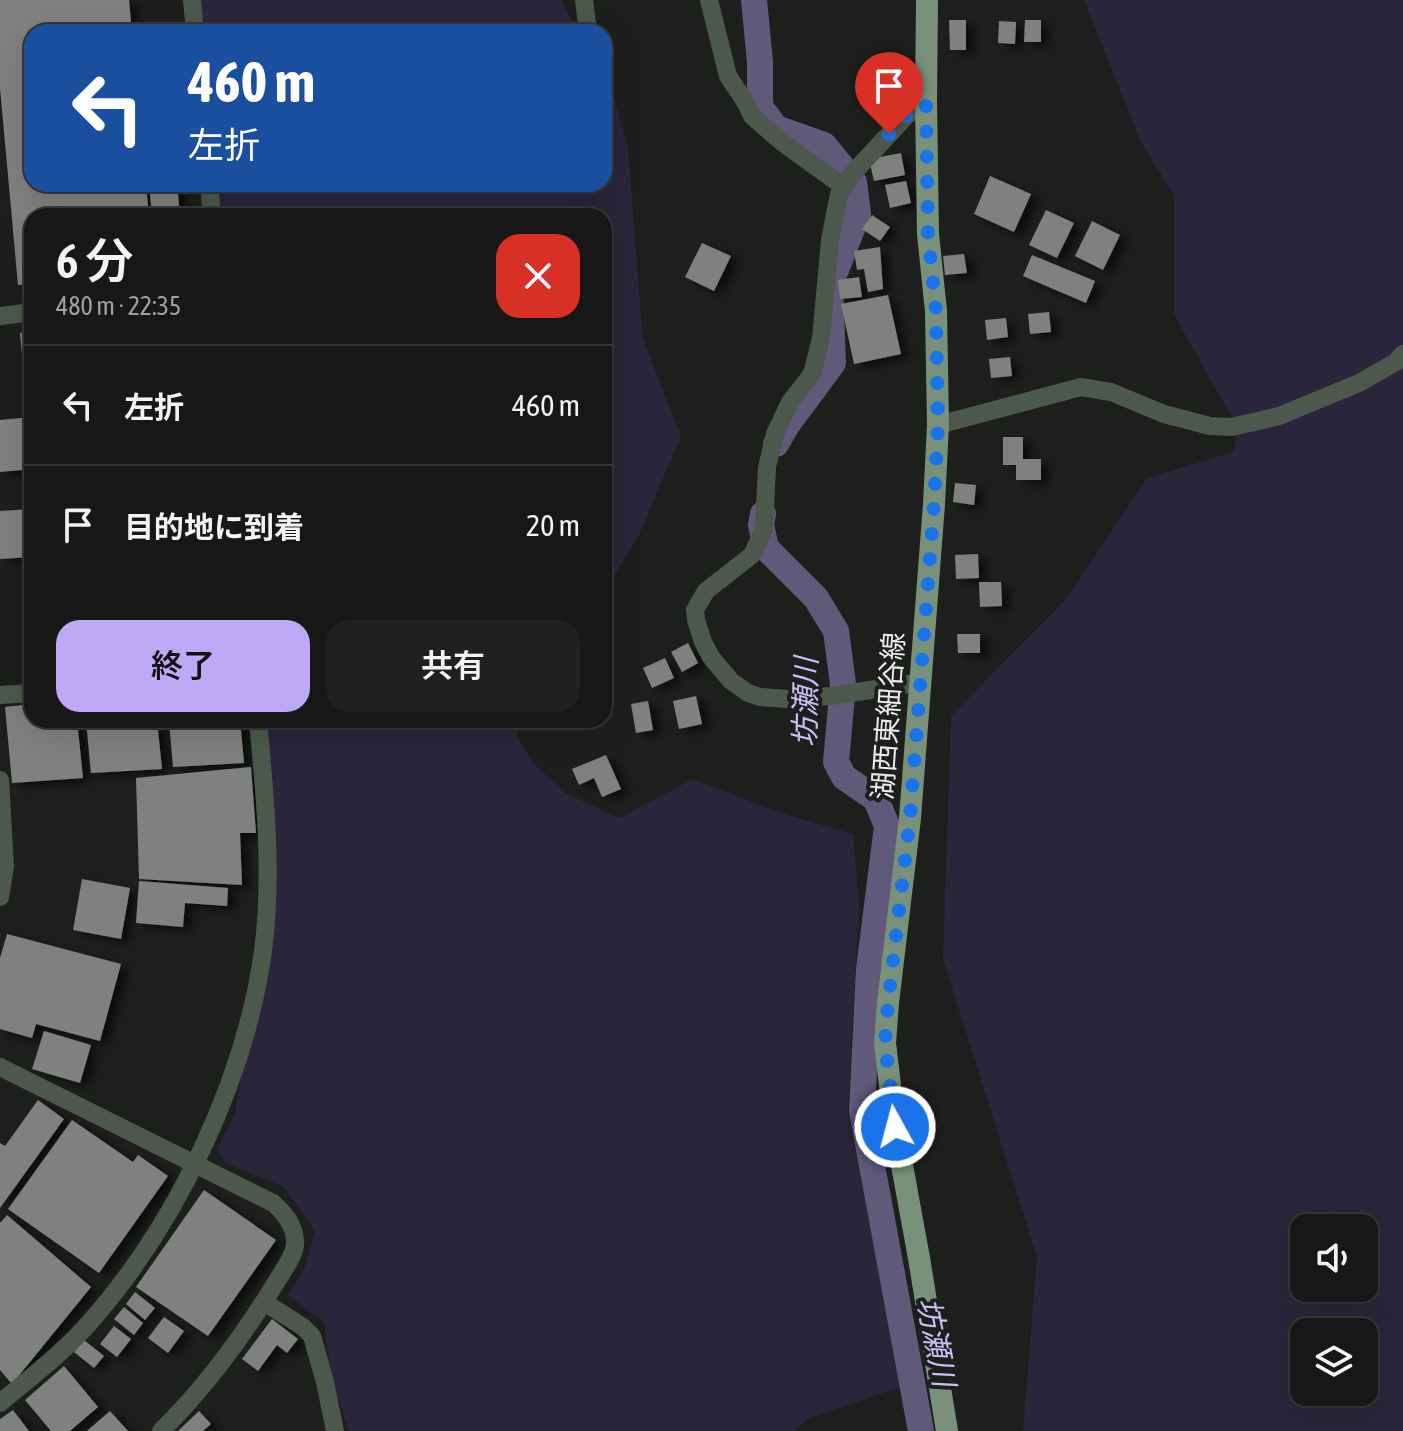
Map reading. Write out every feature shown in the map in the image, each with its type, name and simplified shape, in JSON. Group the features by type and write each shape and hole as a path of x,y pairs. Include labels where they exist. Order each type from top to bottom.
{"main road":[{"name":"湖西東細谷線","path":"927,0 928,234 936,311 938,425 910,818 885,1043 895,1127 947,1431"}],"street":[{"path":"192,0 194,24"},
{"path":"584,0 587,24"},
{"path":"709,0 728,76 752,116 783,143 844,187"},
{"path":"921,682 831,696 789,699 760,697 731,681 711,657 703,642 695,610 706,591 752,555 764,529 767,467 775,434 790,402 812,374 821,338 830,240 839,194 871,152 907,115 926,104"},
{"path":"0,316 24,313"},
{"path":"938,425 1081,387 1111,392 1164,414 1194,422 1232,427 1279,416 1359,383 1396,362 1403,354"},
{"path":"0,695 24,694"},
{"path":"0,1403 90,1323 133,1268 196,1164 228,1086 253,1003 263,949 268,872 259,728"},
{"path":"0,780 5,866 0,897"},
{"path":"0,1067 273,1203 293,1228 295,1246 264,1302 186,1407 161,1431"},
{"path":"264,1302 312,1336 335,1431"}],"shaded area":[{"path":"201,0 561,0 574,24 201,24"},
{"path":"1084,0 1403,0 1403,1431 1023,1431 1037,1257 943,959 951,716 1067,598 1147,478 1234,452 1238,428 1174,315 1174,195 1142,144"},
{"path":"612,93 628,148 643,339 681,436 639,535 612,579 612,208 211,208 210,192 612,192"},
{"path":"258,728 519,728 516,734 533,763 565,793 619,818 693,779 781,813 853,834 859,903 848,1112 866,1170 881,1262 883,1297 891,1316 901,1365 900,1387 807,1419 795,1431 349,1431 333,1378 324,1323 288,1295 305,1267 315,1231 284,1187 225,1163 217,1149 235,1114 255,989 266,891"}],"building":[{"path":"0,0 129,0 131,24 24,24 24,192 147,192 148,208 24,208 24,285 18,285 0,88"},
{"path":"949,20 966,20 966,50 950,50"},
{"path":"1025,20 1041,20 1041,42 1024,42"},
{"path":"999,21 1016,22 1015,44 998,43"},
{"path":"901,153 905,175 874,181 869,159"},
{"path":"990,176 1031,194 1014,232 974,214"},
{"path":"906,181 911,203 890,208 885,185"},
{"path":"150,192 178,192 179,208 151,208"},
{"path":"1046,210 1074,223 1057,258 1029,245"},
{"path":"872,215 890,227 880,241 862,229"},
{"path":"1092,221 1120,235 1103,270 1075,256"},
{"path":"702,243 731,256 714,291 685,277"},
{"path":"880,247 883,289 868,292 864,269 857,270 854,251"},
{"path":"964,254 967,273 945,275 943,256"},
{"path":"1032,255 1095,281 1086,303 1023,276"},
{"path":"859,277 862,297 840,299 838,280"},
{"path":"888,295 901,354 854,364 841,304"},
{"path":"1049,312 1051,332 1030,334 1028,314"},
{"path":"1006,318 1008,337 987,340 985,320"},
{"path":"20,333 24,333 24,376"},
{"path":"1010,357 1012,376 991,378 989,359"},
{"path":"24,418 24,470 0,472 0,420"},
{"path":"1003,437 1023,437 1023,459 1041,459 1041,480 1016,480 1016,465 1003,465"},
{"path":"955,483 976,485 974,505 953,502"},
{"path":"24,510 24,558 0,559 0,511"},
{"path":"978,554 979,578 956,579 955,555"},
{"path":"979,582 1001,582 1002,606 980,607"},
{"path":"957,634 980,634 980,653 958,653"},
{"path":"688,643 698,663 682,672 671,652"},
{"path":"665,658 674,678 652,688 643,668"},
{"path":"696,696 702,724 679,729 673,701"},
{"path":"648,701 653,730 636,733 631,704"},
{"path":"24,705 24,728 78,728 83,778 12,783 5,707"},
{"path":"87,728 158,728 162,769 91,773"},
{"path":"170,728 241,728 244,763 173,767"},
{"path":"606,755 621,789 602,797 594,778 579,785 572,769"},
{"path":"251,767 256,833 240,833 242,885 139,879 136,778"},
{"path":"82,879 130,888 121,939 73,930"},
{"path":"139,881 228,888 227,906 185,903 183,927 136,923"},
{"path":"7,934 121,964 100,1041 36,1024 32,1038 0,1029 0,958"},
{"path":"44,1031 91,1045 80,1083 32,1069"},
{"path":"38,1100 64,1119 0,1208 0,1143 5,1146"},
{"path":"72,1120 133,1162 138,1155 168,1176 99,1273 8,1209"},
{"path":"204,1190 276,1240 208,1336 136,1287"},
{"path":"7,1215 91,1287 12,1384 0,1370 0,1223"},
{"path":"135,1292 155,1308 145,1320 126,1304"},
{"path":"124,1307 143,1323 134,1335 114,1319"},
{"path":"164,1317 184,1331 168,1353 148,1338"},
{"path":"272,1319 298,1339 287,1353 277,1345 258,1371 242,1359"},
{"path":"114,1326 131,1339 117,1357 100,1344"},
{"path":"84,1340 104,1356 94,1368 74,1352"},
{"path":"64,1366 98,1407 70,1431 51,1431 25,1400"},
{"path":"13,1410 29,1431 0,1431 0,1419"},
{"path":"110,1411 128,1431 87,1431"},
{"path":"199,1411 211,1424 203,1431 178,1431"}],"waterway":[{"name":"坊瀬川","path":"754,0 760,62 760,107 776,128 824,145 854,182 858,214 830,285 833,363 776,444"},
{"name":"坊瀬川","path":"763,514 761,525 766,548 816,598 836,631 843,684 836,762 844,777 876,799 887,826 869,969 862,1111 921,1431"}],"route":[{"path":"889,134 907,115 926,104 928,234 936,311 938,425 910,818 885,1043 895,1127"}]}
